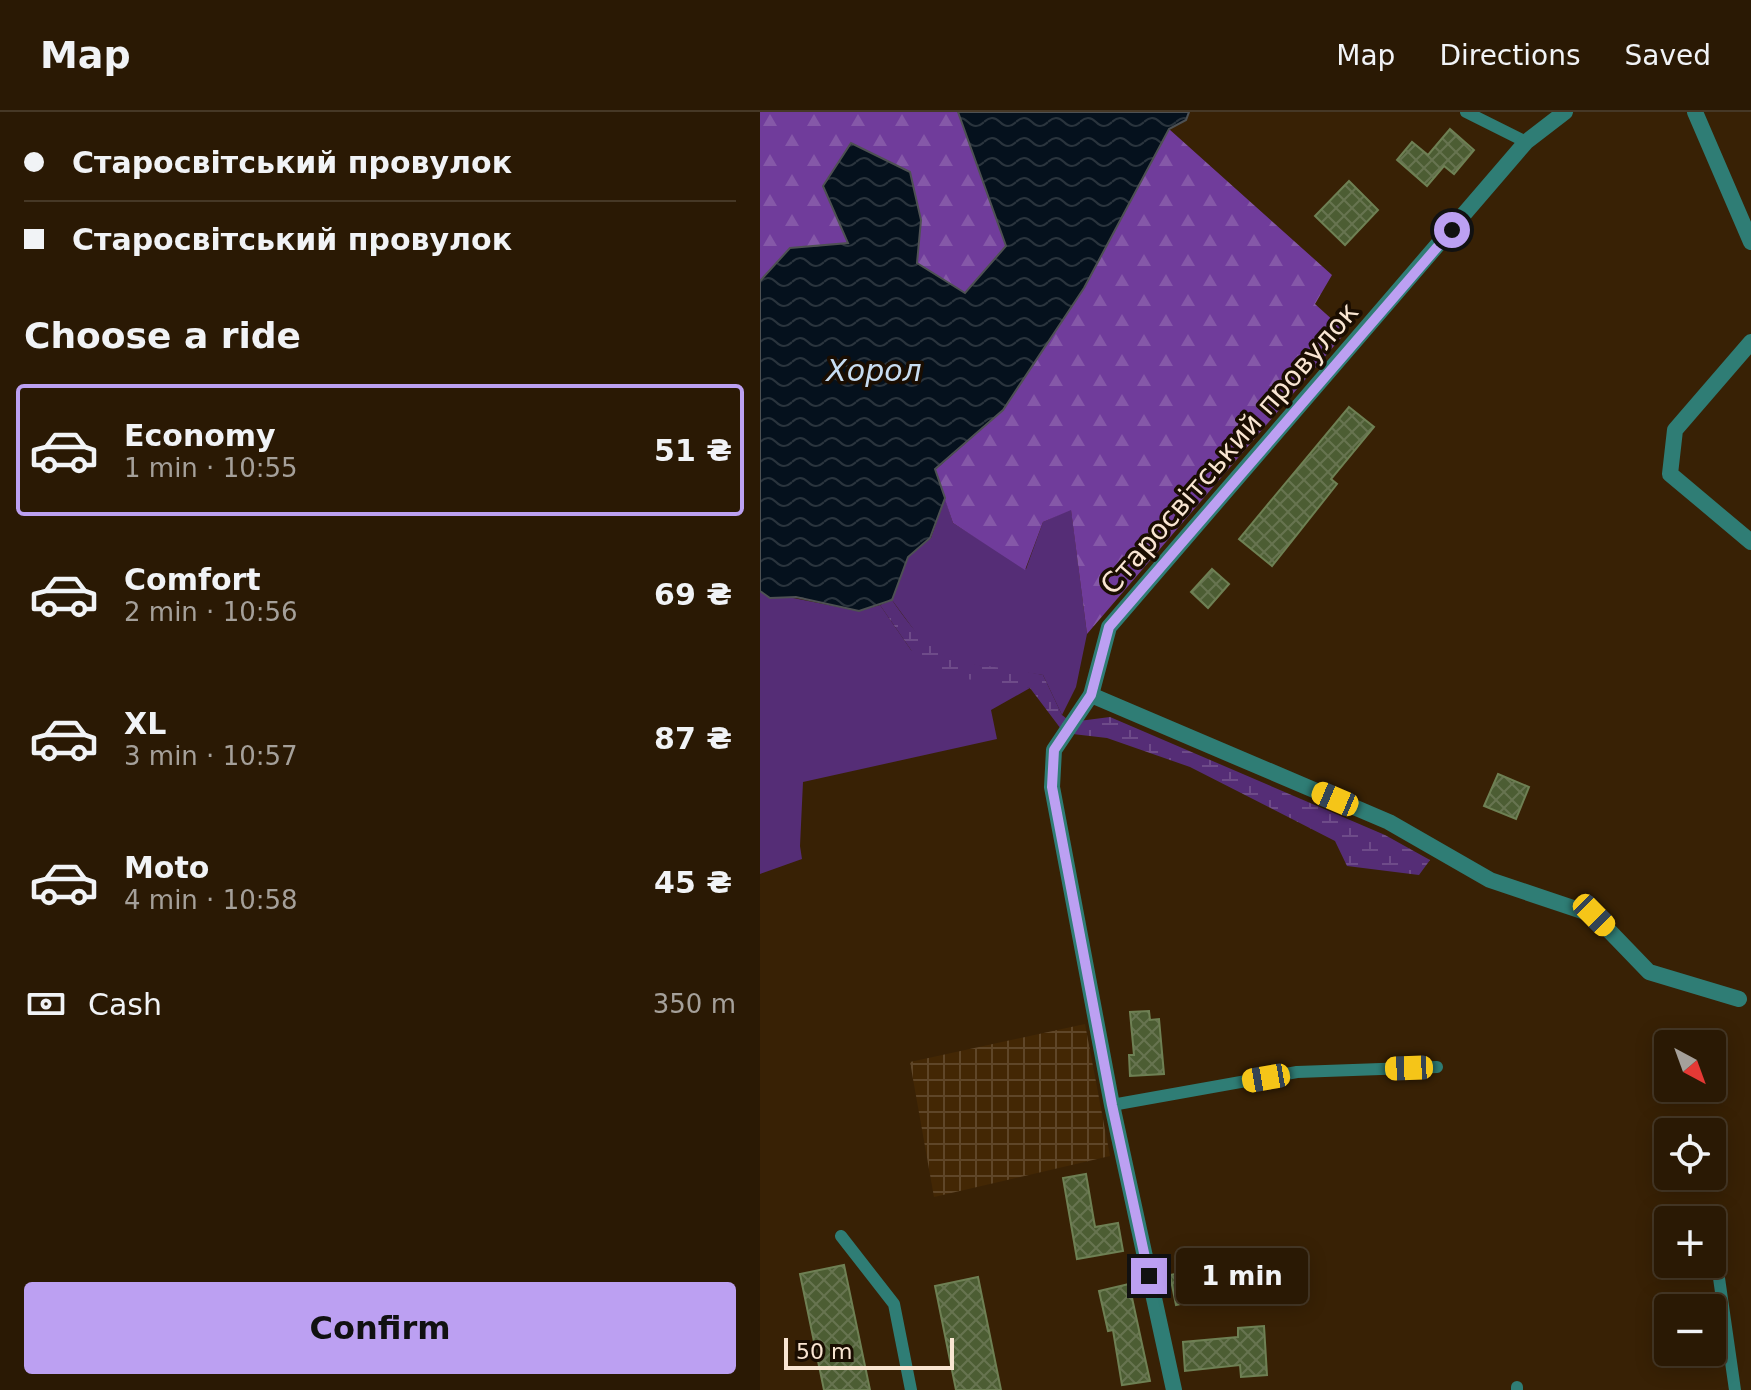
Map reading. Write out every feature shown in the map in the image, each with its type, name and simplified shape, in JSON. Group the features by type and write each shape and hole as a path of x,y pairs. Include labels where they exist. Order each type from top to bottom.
{"street":[{"name":"Старосвітський провулок","path":"1174,1390 1112,1105 1052,787 1054,750 1091,695 1109,627 1526,142 1565,112"},
{"path":"1695,112 1751,242"},
{"path":"1751,342 1675,430 1670,474 1751,542"},
{"path":"1091,695 1389,822 1490,880 1594,915 1649,972 1739,999"}],"lane":[{"path":"1466,112 1526,142"},
{"path":"1112,1105 1297,1072 1437,1067"},
{"path":"841,1236 894,1304 911,1390"},
{"path":"1719,1278 1735,1390"}],"shaded area":[{"path":"1085,1024 1110,1156 934,1197 910,1062"}],"green space":[{"path":"760,112 958,112 1006,246 964,294 917,263 921,220 823,186 848,243 790,248 760,281"},
{"path":"1169,129 1332,275 1315,304 1346,332 1087,634 1071,510 1043,522 1025,570 953,523 935,470 1003,410 1084,288"},
{"path":"945,498 953,523 1026,569 1043,522 1071,509 1087,634 1076,687 1062,715 1043,675 955,662 925,645 892,600 908,557 931,538"},
{"path":"760,591 770,598 788,597 859,611 880,605 911,650 1030,688 991,710 997,739 803,782 802,859 760,874"},
{"path":"892,600 910,625 941,653 973,664 1043,675 1062,715 1071,722 1110,717 1385,835 1430,860 1419,875 1347,866 1335,841 1190,767 1107,738 1064,733 1030,688 945,676 911,650 880,605"}],"water":[{"name":"Хорол","path":"958,112 1189,112 1186,120 1169,129 1084,288 1003,410 935,469 945,498 930,538 908,557 892,600 859,611 796,597 770,598 760,591 760,281 790,248 848,243 823,186 851,143 910,172 921,220 917,263 965,293 1006,246"}],"building":[{"path":"1450,129 1474,150 1454,174 1444,166 1427,186 1397,160 1412,142 1428,155"},
{"path":"1349,181 1378,210 1345,245 1315,216"},
{"path":"1349,407 1374,427 1331,479 1337,484 1272,566 1239,539"},
{"path":"1212,569 1229,584 1208,608 1191,592"},
{"path":"1498,774 1529,787 1516,819 1484,806"},
{"path":"1149,1011 1150,1020 1159,1019 1164,1074 1130,1076 1129,1055 1134,1055 1130,1012"},
{"path":"1086,1174 1095,1227 1118,1223 1123,1251 1077,1259 1063,1178"},
{"path":"844,1265 870,1390 824,1390 800,1274"},
{"path":"1206,1268 1212,1297 1176,1305 1170,1275"},
{"path":"978,1277 1001,1390 956,1390 935,1286"},
{"path":"1129,1284 1150,1381 1122,1385 1113,1330 1108,1331 1099,1291"},
{"path":"1264,1326 1267,1375 1241,1377 1240,1365 1185,1371 1183,1342 1238,1337 1238,1328"}],"route":[{"path":"1149,1276 1112,1105 1052,787 1054,750 1091,695 1109,627 1452,230"}]}
